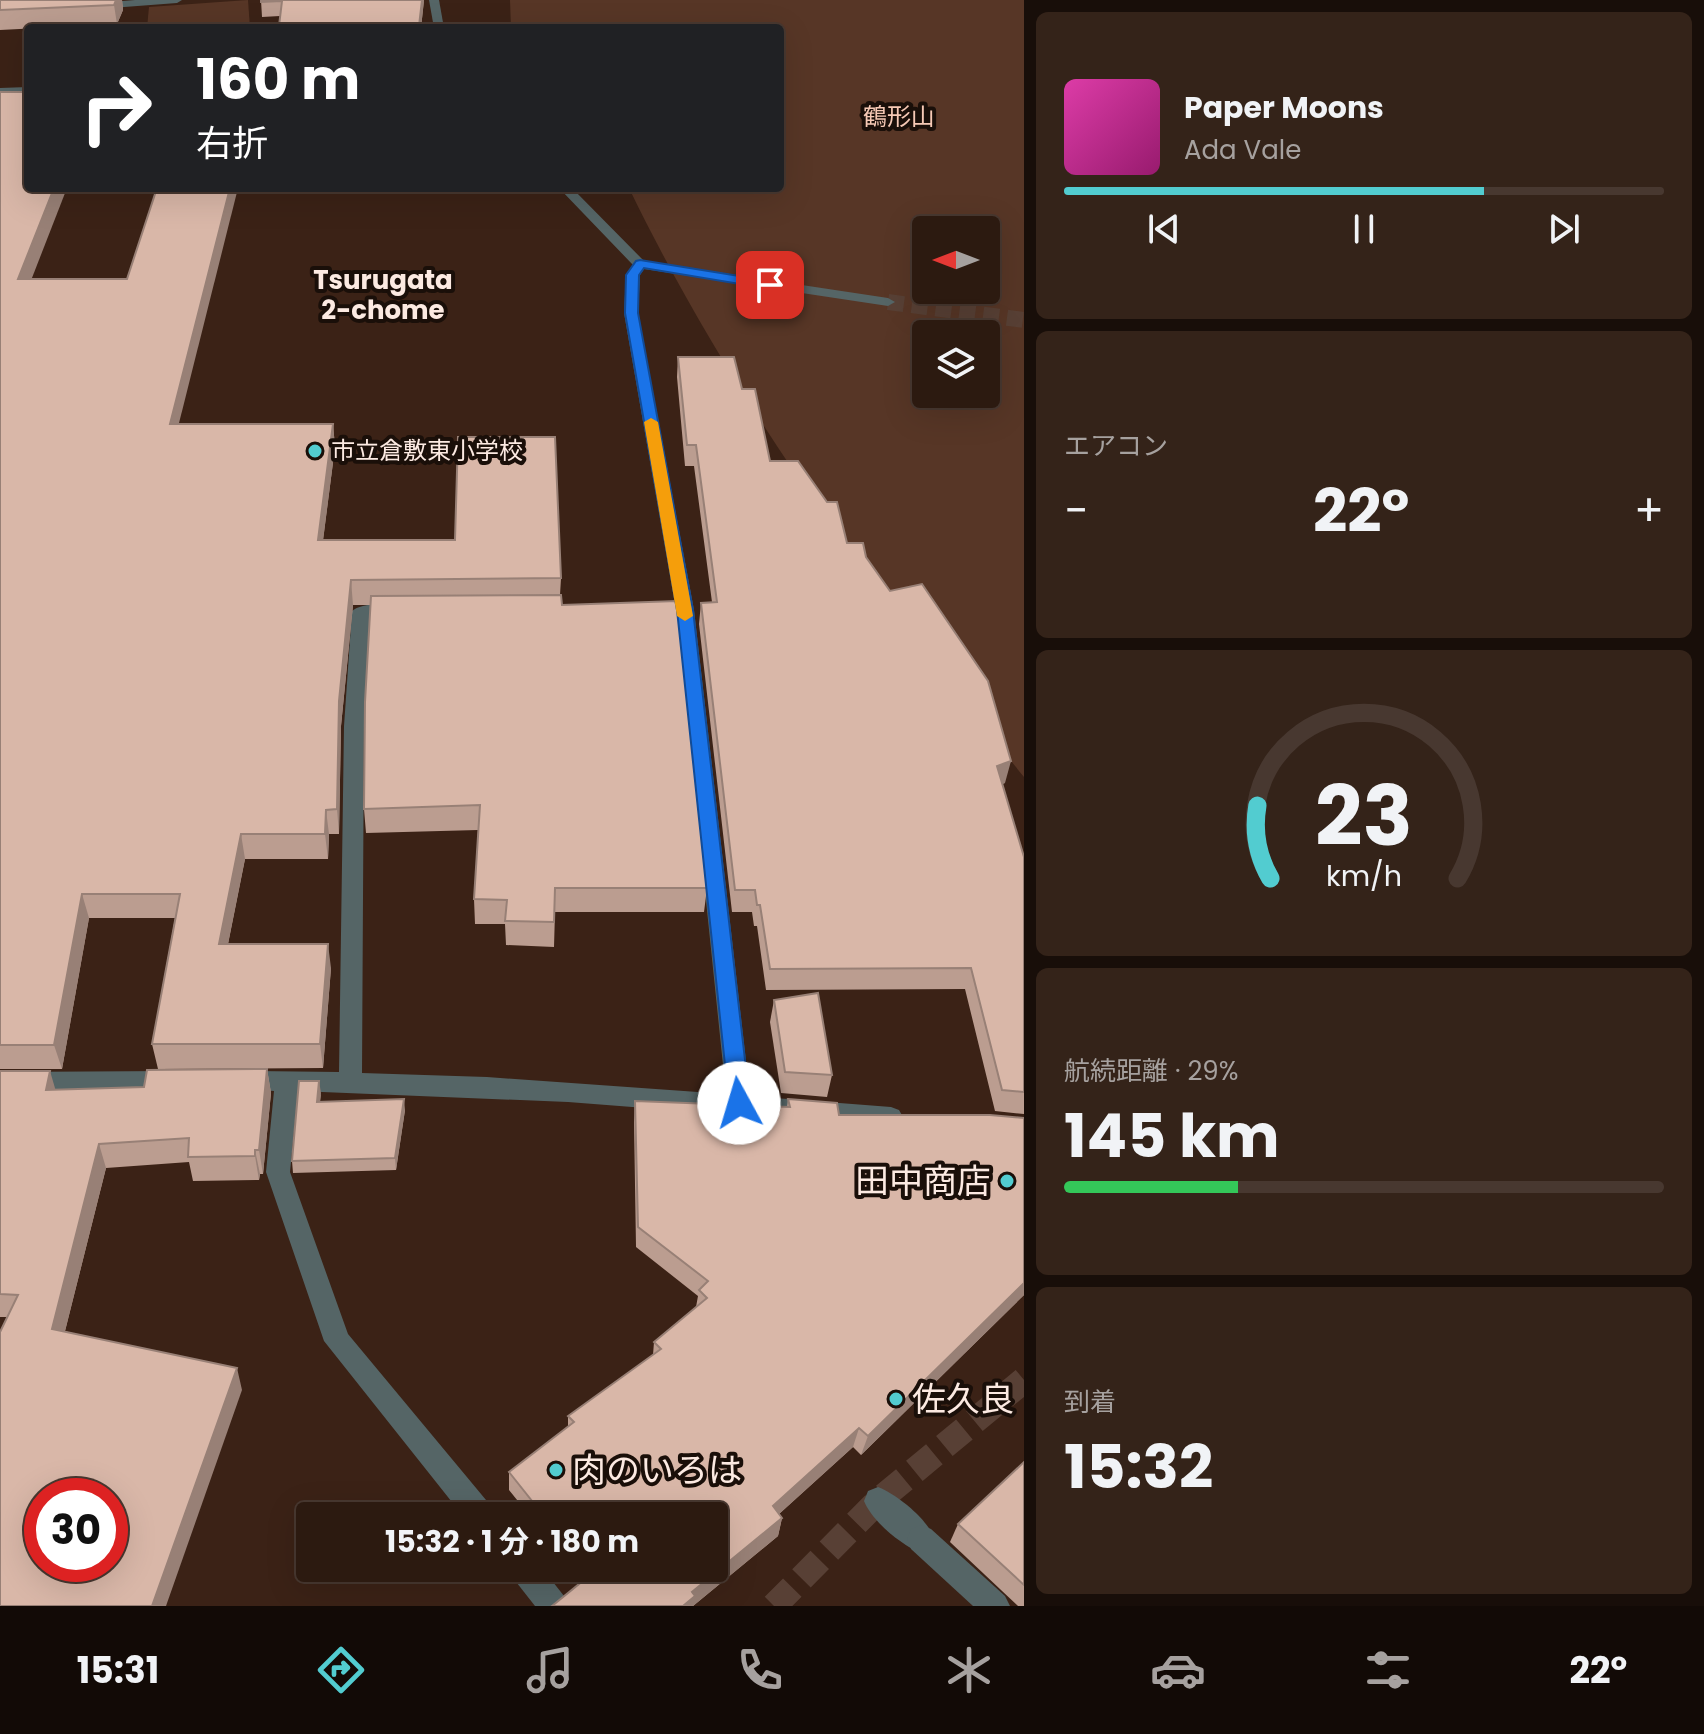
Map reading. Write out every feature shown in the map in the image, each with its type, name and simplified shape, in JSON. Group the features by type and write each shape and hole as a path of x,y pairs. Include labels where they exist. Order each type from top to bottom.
{"street":[{"path":"87,7 177,0"},
{"path":"434,0 438,24"},
{"path":"0,92 24,91"},
{"path":"569,192 640,264 888,302"},
{"path":"640,264 633,275 631,313 677,610 739,1103"},
{"path":"350,1080 354,726 361,611 422,611"},
{"path":"287,1080 278,1172 337,1341 469,1502"},
{"path":"228,1081 350,1080 739,1103 907,1118"},
{"path":"0,1082 199,1081"},
{"path":"878,1501 995,1606"},
{"path":"534,1582 554,1606"}],"green space":[{"path":"248,0 250,24 147,24 149,7"},
{"name":"鶴形山","path":"510,0 1024,0 1024,777 914,638 809,494 713,344 631,192 784,192 784,24 511,24"}],"building":[{"path":"0,0 116,0 114,5 0,10"},
{"path":"261,0 422,0 419,24 279,24 282,1"},
{"path":"0,92 24,92 24,192 52,192 18,279 127,279 156,192 229,192 170,424 333,424 318,540 455,540 458,437 555,437 561,578 351,580 339,701 337,809 326,810 325,834 241,834 219,944 328,944 320,1044 152,1044 180,894 82,894 54,1045 0,1045"},
{"path":"678,357 734,357 742,389 755,389 770,461 798,461 827,502 837,502 847,543 863,543 866,557 890,591 922,584 988,681 1011,761 997,766 1024,857 1024,1092 1002,1090 971,968 770,969 755,890 735,890 701,603 717,602 696,445 687,445"},
{"path":"561,595 562,605 677,601 707,888 555,888 554,922 505,921 507,900 474,899 480,805 364,809 365,702 371,596"},
{"path":"818,993 832,1075 785,1072 774,1000"},
{"path":"267,1069 259,1150 255,1150 255,1156 188,1157 189,1138 99,1144 52,1329 237,1368 152,1606 0,1606 0,1332 18,1295 0,1294 0,1071 50,1071 46,1090 144,1087 147,1070"},
{"path":"299,1081 319,1081 317,1102 404,1099 395,1158 292,1161"},
{"path":"788,1099 837,1103 839,1115 990,1115 1024,1118 1024,1283 868,1436 859,1428 773,1506 782,1518 728,1562 728,1502 533,1502 509,1472 574,1422 568,1416 661,1349 654,1342 707,1298 699,1290 708,1281 638,1227 635,1101 790,1107"},
{"path":"1024,1462 1024,1585 958,1524"},
{"path":"581,1582 704,1582 692,1592 695,1596 683,1606 552,1606"}],"tunnel":[{"path":"888,302 1024,320"},
{"path":"774,1606 878,1501 1024,1380"}],"slow traffic":[{"path":"651,422 685,616"}],"place":[{"name":"市立倉敷東小学校","path":"315,451"},
{"name":"田中商店","path":"1007,1181"},
{"name":"佐久良","path":"896,1399"},
{"name":"肉のいろは","path":"556,1470"}],"district":[{"name":"Tsurugata 2-chome","path":"383,295"}],"route":[{"path":"739,1103 685,610 631,313 633,275 640,264 770,285"}]}
